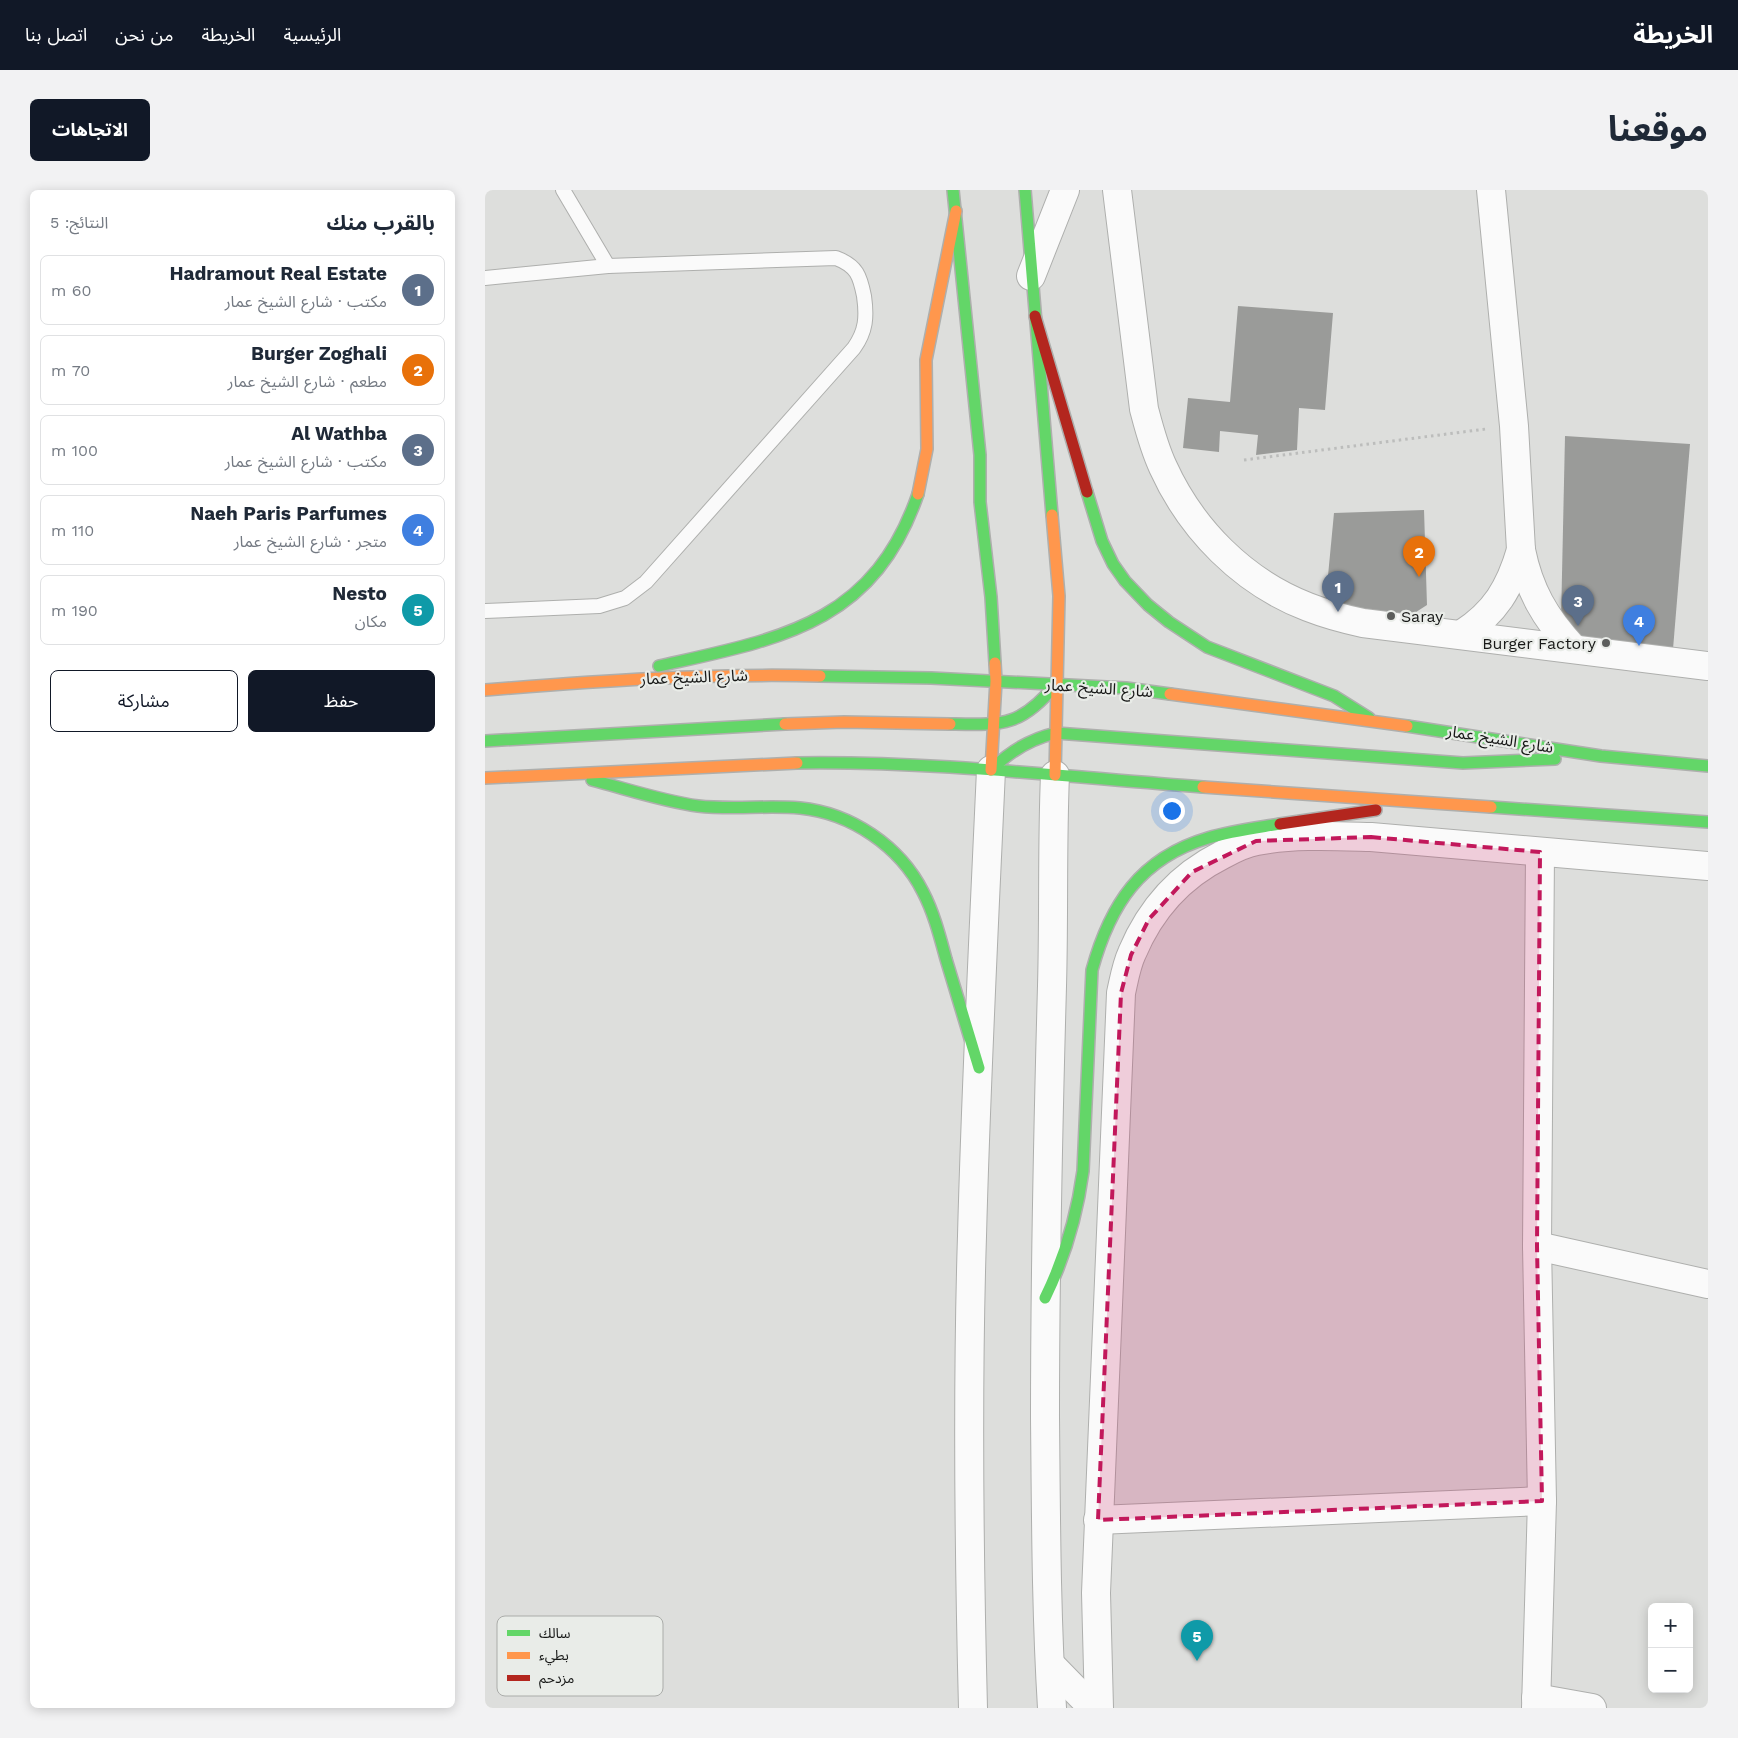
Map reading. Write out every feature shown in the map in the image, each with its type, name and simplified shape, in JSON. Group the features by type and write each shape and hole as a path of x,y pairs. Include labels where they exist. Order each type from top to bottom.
{"main road":[{"path":"953,190 980,455 980,502 991,598 997,681 991,770"},
{"path":"1025,190 1059,596 1055,775"},
{"path":"601,681 778,637 807,626 832,611 856,592 879,569 895,546 909,520 920,491 926,462 928,432 925,389 926,358 956,211"},
{"path":"1035,316 1101,541 1113,564 1125,581 1147,605 1207,647 1334,696 1345,701 1374,722"},
{"name":"شارع الشيخ عمار","path":"485,690 601,681 787,675 997,681 1126,688 1456,732 1601,756 1708,766"},
{"path":"485,740 844,722 994,725 1009,723 1023,717 1036,708 1056,684"},
{"path":"991,770 1001,758 1027,741 1056,732 1463,763 1601,756"},
{"path":"485,778 778,763 930,764 1055,775 1708,822"},
{"path":"564,773 699,806 722,808 802,808 826,813 849,821 871,833 890,848 907,866 921,886 931,908 979,1068"},
{"path":"1045,1298 1067,1249 1080,1197 1083,1170 1092,970 1097,946 1119,902 1135,882 1152,866 1178,849 1213,835 1426,802"}],"street":[{"path":"1031,276 1065,190"},
{"path":"1117,190 1144,408 1151,438 1162,466 1192,517 1211,540 1248,573 1280,594 1307,607 1363,623 1708,666"},
{"path":"1491,190 1513,426 1521,550 1525,570 1541,608 1573,648"},
{"path":"1462,634 1486,616 1496,605 1507,588 1521,550"},
{"path":"973,1708 969,1573 972,1236 991,770"},
{"path":"1052,1708 1049,1664 1045,1481 1045,1298 1053,964 1055,775"},
{"path":"1099,1708 1096,1594 1098,1520 1121,994 1131,955 1149,919 1174,888 1192,872 1233,849 1256,841 1313,836 1371,837 1708,866"},
{"path":"1540,852 1537,1246 1543,1501 1536,1703 1577,1706"},
{"path":"1537,1246 1708,1284"},
{"path":"1098,1520 1543,1501"},
{"path":"1049,1664 1093,1708"}],"lane":[{"path":"563,190 608,266"},
{"path":"485,278 608,266 836,258 852,266 861,280 866,321 863,332 854,348 636,591 625,598 599,606 485,611"}],"path":[{"path":"1244,460 1513,426"}],"highlighted area":[{"path":"1371,837 1540,852 1537,1246 1542,1501 1098,1520 1121,993 1131,955 1149,919 1192,872 1256,841"}],"building":[{"path":"1238,306 1333,313 1325,410 1299,408 1297,450 1256,455 1258,435 1220,431 1219,452 1183,448 1188,398 1230,402"},
{"path":"1565,436 1690,444 1672,661 1589,646 1561,621"},
{"path":"1424,510 1427,605 1402,621 1325,607 1334,513"}],"traffic: fast":[{"path":"953,190 980,455 980,502 991,597 995,663"},
{"path":"1025,190 1052,515"},
{"path":"1087,492 1102,541 1113,564 1125,581 1148,605 1169,622 1207,647 1334,696 1369,718"},
{"path":"659,666 744,646 782,634 817,619 848,599 875,572 899,538 918,494"},
{"path":"820,676 931,678 1126,688 1170,694"},
{"path":"950,724 997,723 1021,716 1032,709 1056,684"},
{"path":"485,741 785,724"},
{"path":"1407,726 1601,756 1708,766"},
{"path":"991,770 1021,747 1056,733 1463,763 1555,759"},
{"path":"797,763 899,764 950,767 1203,787"},
{"path":"592,780 658,798 698,806 723,808 787,807 819,811 855,825 872,835 901,860 913,875 927,900 979,1068"},
{"path":"1491,807 1708,822"},
{"path":"1045,1298 1064,1252 1074,1220 1083,1171 1092,970 1108,925 1131,887 1146,871 1164,858 1184,847 1208,838 1280,824"}],"traffic: slow":[{"path":"918,494 927,449 926,360 956,211"},
{"path":"1052,515 1059,596 1055,775"},
{"path":"991,770 996,681 995,663"},
{"path":"485,690 694,677 820,676"},
{"path":"1170,694 1407,726"},
{"path":"785,724 844,722 950,724"},
{"path":"485,778 797,763"},
{"path":"1203,787 1491,807"}],"traffic: jam":[{"path":"1035,316 1087,492"},
{"path":"1280,824 1376,810"}],"place":[{"name":"Burger Zoghali","path":"1419,577"},
{"name":"Hadramout Real Estate","path":"1338,612"},
{"name":"Saray","path":"1391,616"},
{"name":"Al Wathba","path":"1578,626"},
{"name":"Burger Factory","path":"1606,643"},
{"name":"Naeh Paris Parfumes","path":"1639,646"},
{"name":"Nesto","path":"1197,1661"}]}
